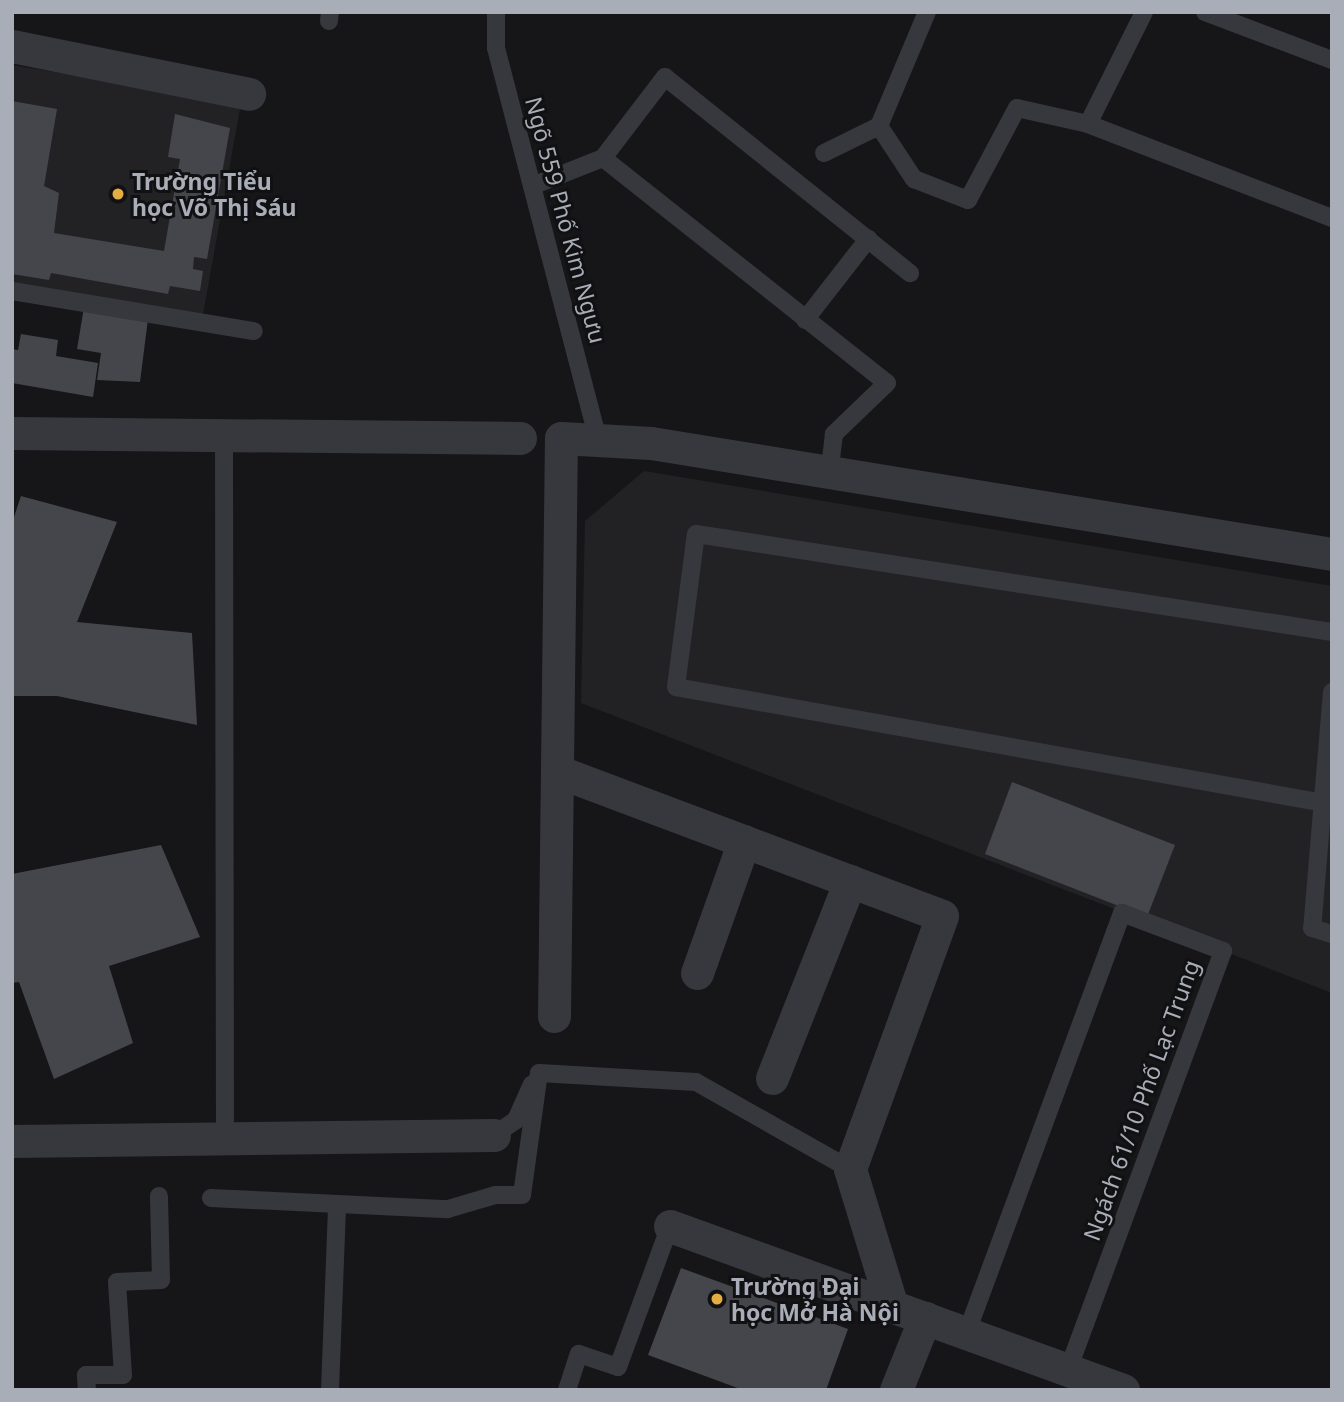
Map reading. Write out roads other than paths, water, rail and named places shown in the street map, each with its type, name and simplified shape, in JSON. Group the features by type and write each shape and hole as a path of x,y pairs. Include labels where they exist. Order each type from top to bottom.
{"street":[{"path":"12,46 249,94"},
{"path":"12,433 520,438"},
{"path":"554,1016 561,438 598,439 829,472 1332,554"},
{"path":"557,771 942,916 850,1169 892,1306"},
{"path":"697,973 744,841"},
{"path":"772,1078 850,881"},
{"path":"12,1141 225,1143 494,1135"},
{"path":"670,1226 1069,1367 1113,1388"},
{"path":"896,1390 925,1318"}],"lane":[{"name":"Ngõ 559 Phố Kim Ngưu","path":"496,12 496,47 598,439"},
{"path":"824,153 879,126 927,12"},
{"path":"1088,124 1144,12"},
{"path":"1205,12 1332,60"},
{"path":"531,186 603,158 666,77 910,272"},
{"path":"879,126 914,178 968,200 1017,108 1088,124 1332,218"},
{"path":"603,158 887,383 834,434 829,472"},
{"path":"805,320 868,239"},
{"path":"12,291 254,331"},
{"path":"224,435 225,1143"},
{"path":"1324,803 676,687 696,534 1332,632"},
{"path":"1332,692 1312,928 1332,934"},
{"name":"Ngách 61/10 Phố Lạc Trung","path":"967,1332 1122,913 1223,951 1069,1367"},
{"path":"211,1198 337,1206 448,1209 495,1195 522,1195 539,1073 696,1082 850,1169"},
{"path":"494,1135 516,1120 528,1086 538,1081"},
{"path":"87,1390 86,1376 123,1375 117,1282 161,1280 159,1196"},
{"path":"330,1390 337,1206"},
{"path":"567,1390 579,1354 618,1367 670,1226"}],"place":[{"name":"Trường Tiểu học Võ Thị Sáu","path":"118,194"},
{"name":"Trường Đại học Mở Hà Nội","path":"717,1299"}]}
